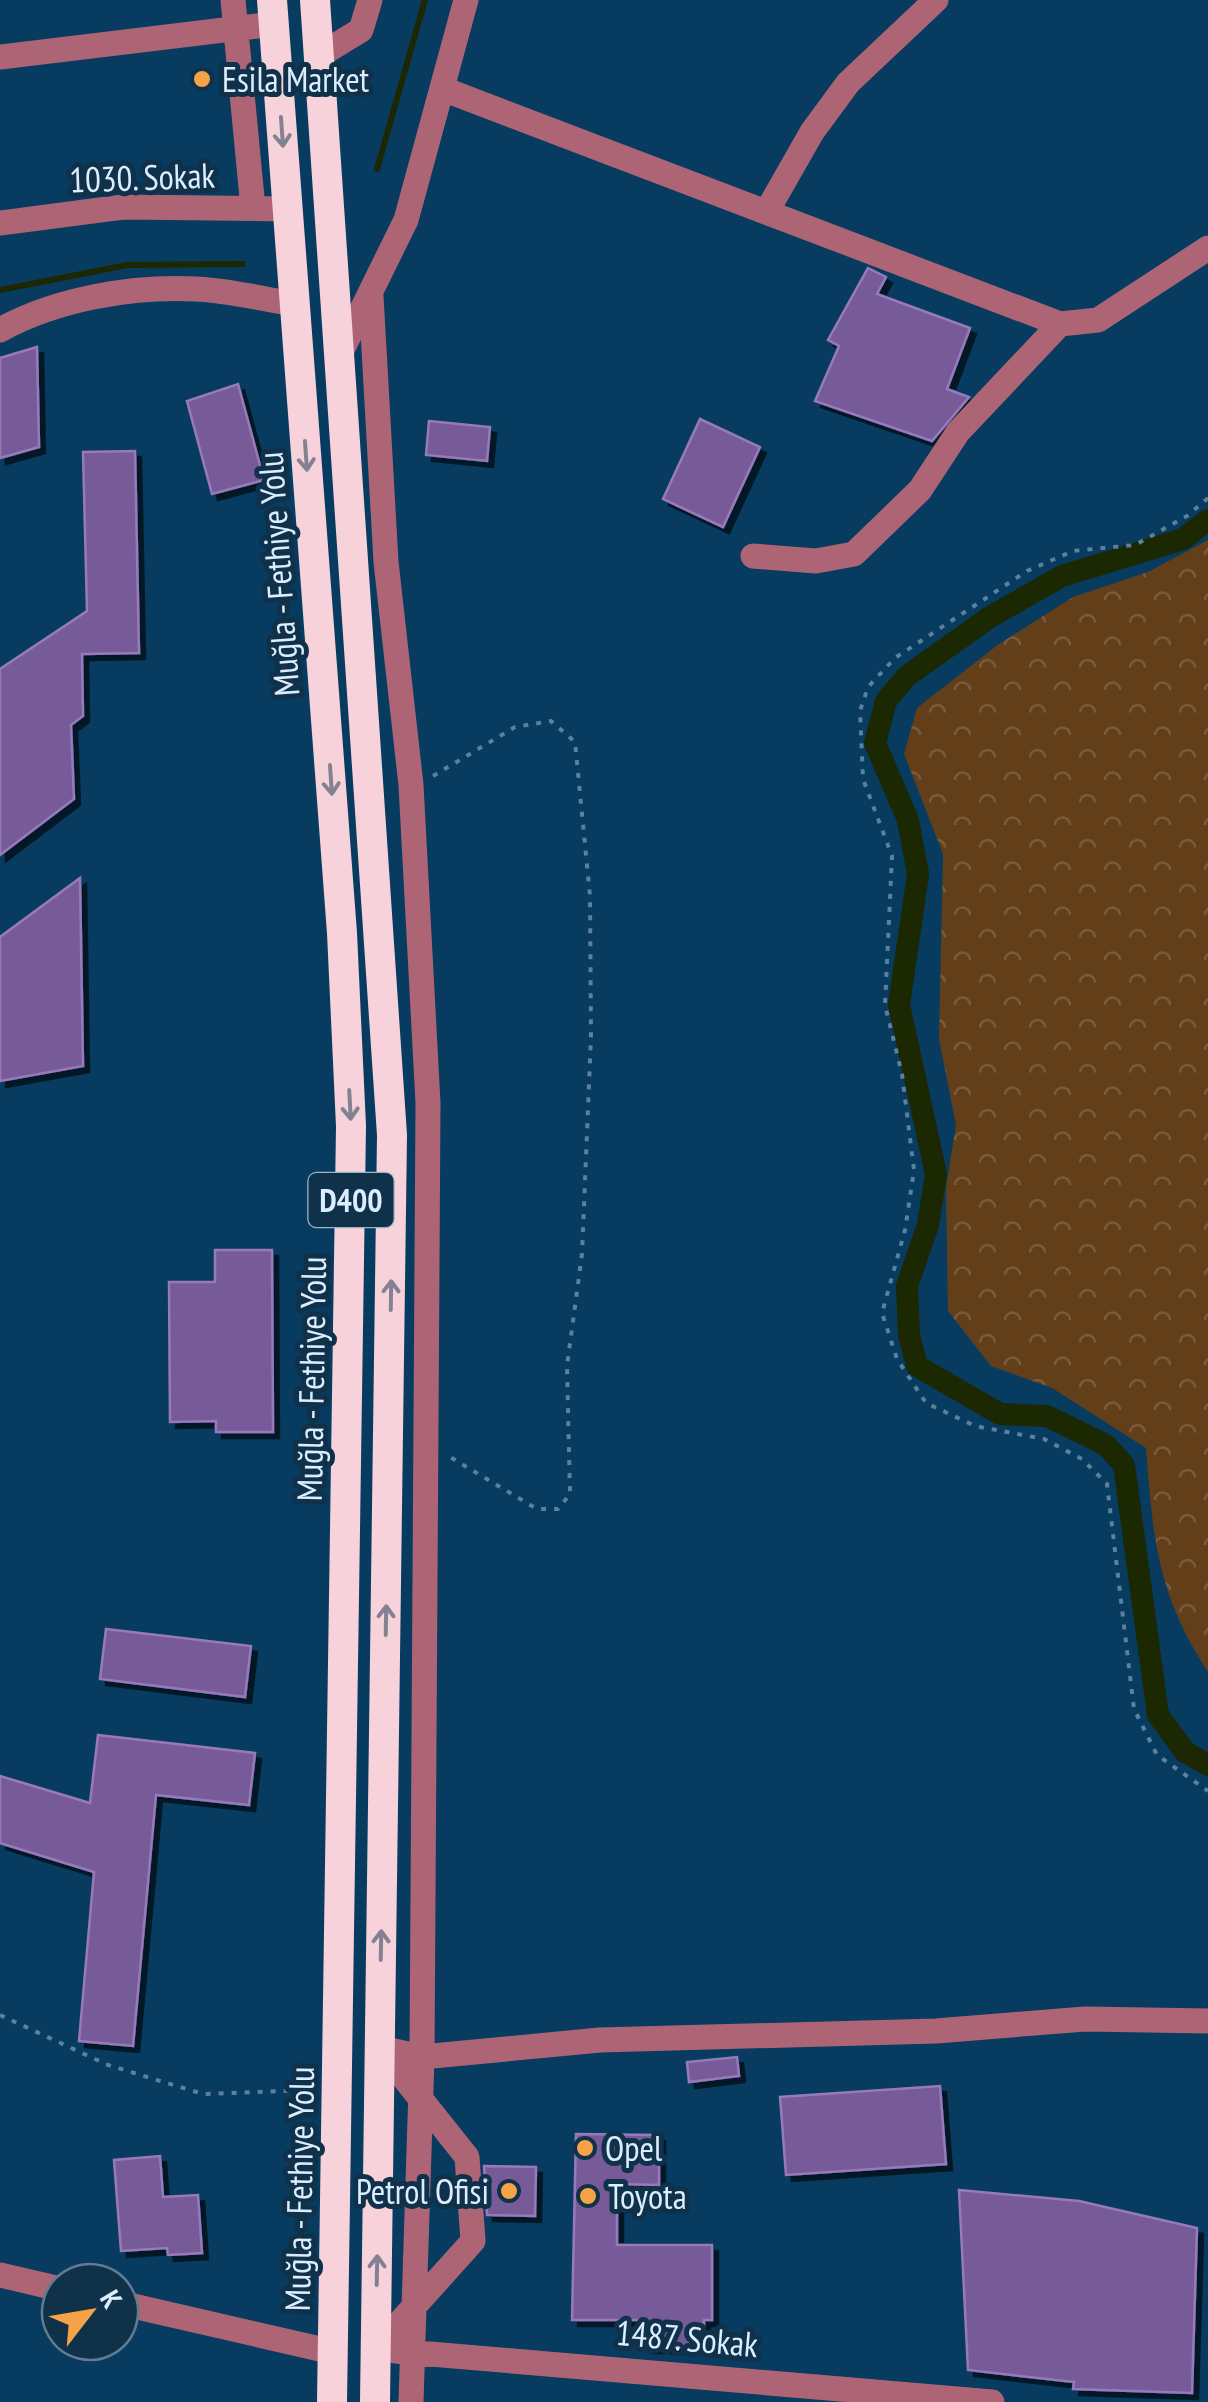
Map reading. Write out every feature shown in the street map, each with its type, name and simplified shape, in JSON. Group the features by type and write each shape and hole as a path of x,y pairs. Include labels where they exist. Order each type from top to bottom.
{"highway":[{"name":"D400","path":"315,0 372,788 392,1135 375,2402"},
{"name":"Muğla - Fethiye Yolu","path":"273,12 342,934 351,1126 332,2402"}],"street":[{"path":"233,0 252,208"},
{"path":"320,55 362,30 370,0"},
{"path":"341,352 406,220 466,0"},
{"path":"767,211 812,132 848,83 936,0"},
{"path":"0,57 236,27 273,12"},
{"path":"443,89 1060,324 1098,320 1208,248"},
{"name":"1030. Sokak","path":"0,224 122,207 288,209"},
{"path":"0,330 26,315 97,296 195,289 295,304"},
{"path":"371,296 386,562 411,785 428,1103 422,2057 411,2402"},
{"path":"753,556 816,561 854,554 920,490 958,432 1060,324"},
{"path":"372,788 411,785"},
{"path":"380,2048 422,2057 600,2040 936,2030 1085,2018 1208,2022"},
{"path":"376,2350 473,2241 468,2157 380,2048"},
{"path":"0,2275 40,2284"},
{"path":"140,2308 333,2352"},
{"name":"1487. Sokak","path":"376,2350 833,2394 992,2402"}],"path":[{"path":"1208,498 1187,516 1135,545 1074,551 1027,570 895,658 868,687 860,710 858,737 863,779 892,856 886,1005 902,1074 914,1170 905,1230 882,1313 897,1359 926,1403 975,1426 1044,1439 1082,1459 1107,1484 1134,1709 1157,1755 1208,1791"},
{"path":"411,785 429,779 515,727 550,721 575,742 590,896 591,1036 582,1254 566,1366 570,1494 558,1509 537,1510 452,1459 424,1434"},
{"path":"0,2016 108,2066 203,2094 338,2088"}],"green space":[{"path":"1208,540 1208,1672 1178,1617 1160,1565 1146,1448 1052,1388 991,1366 948,1311 946,1188 956,1125 939,1039 943,854 904,754 917,708 999,644 1073,597 1148,572"}],"building":[{"path":"868,268 886,277 877,294 970,328 947,389 969,397 932,441 815,401 839,346 828,340"},
{"path":"37,347 39,447 0,458 0,358"},
{"path":"238,384 264,480 212,494 187,401"},
{"path":"700,419 760,447 723,527 663,499"},
{"path":"429,421 490,427 487,461 426,455"},
{"path":"135,451 139,653 82,654 83,716 71,725 74,799 0,855 0,669 87,611 83,452"},
{"path":"80,878 83,1066 0,1081 0,937"},
{"path":"215,1250 272,1250 273,1432 216,1432 216,1421 170,1422 169,1282 215,1282"},
{"path":"106,1629 251,1646 245,1697 100,1679"},
{"path":"98,1735 255,1753 249,1805 156,1795 133,2046 79,2041 94,1872 0,1843 0,1776 90,1803"},
{"path":"737,2057 739,2076 689,2082 687,2062"},
{"path":"940,2086 946,2164 786,2175 780,2097"},
{"path":"576,2134 659,2135 659,2185 617,2184 617,2245 712,2245 712,2320 704,2320 704,2347 647,2347 647,2320 572,2320"},
{"path":"160,2156 163,2197 198,2195 202,2253 168,2255 167,2248 121,2251 114,2160"},
{"path":"484,2166 536,2167 535,2216 487,2215"},
{"path":"959,2190 1079,2201 1197,2228 1192,2393 1073,2389 1074,2382 968,2370"}],"waterway":[{"path":"377,169 425,0"},
{"path":"0,290 127,265 243,264"},
{"path":"1208,520 1183,539 1062,576 990,617 907,676 886,701 875,743 908,820 918,874 899,1005 936,1174 928,1225 907,1286 909,1335 917,1366 1000,1414 1047,1416 1106,1445 1124,1465 1158,1715 1185,1752 1208,1765"}],"place":[{"name":"Esila Market","path":"202,79"},
{"name":"Opel","path":"585,2148"},
{"name":"Petrol Ofisi","path":"509,2191"},
{"name":"Toyota","path":"588,2196"}]}
